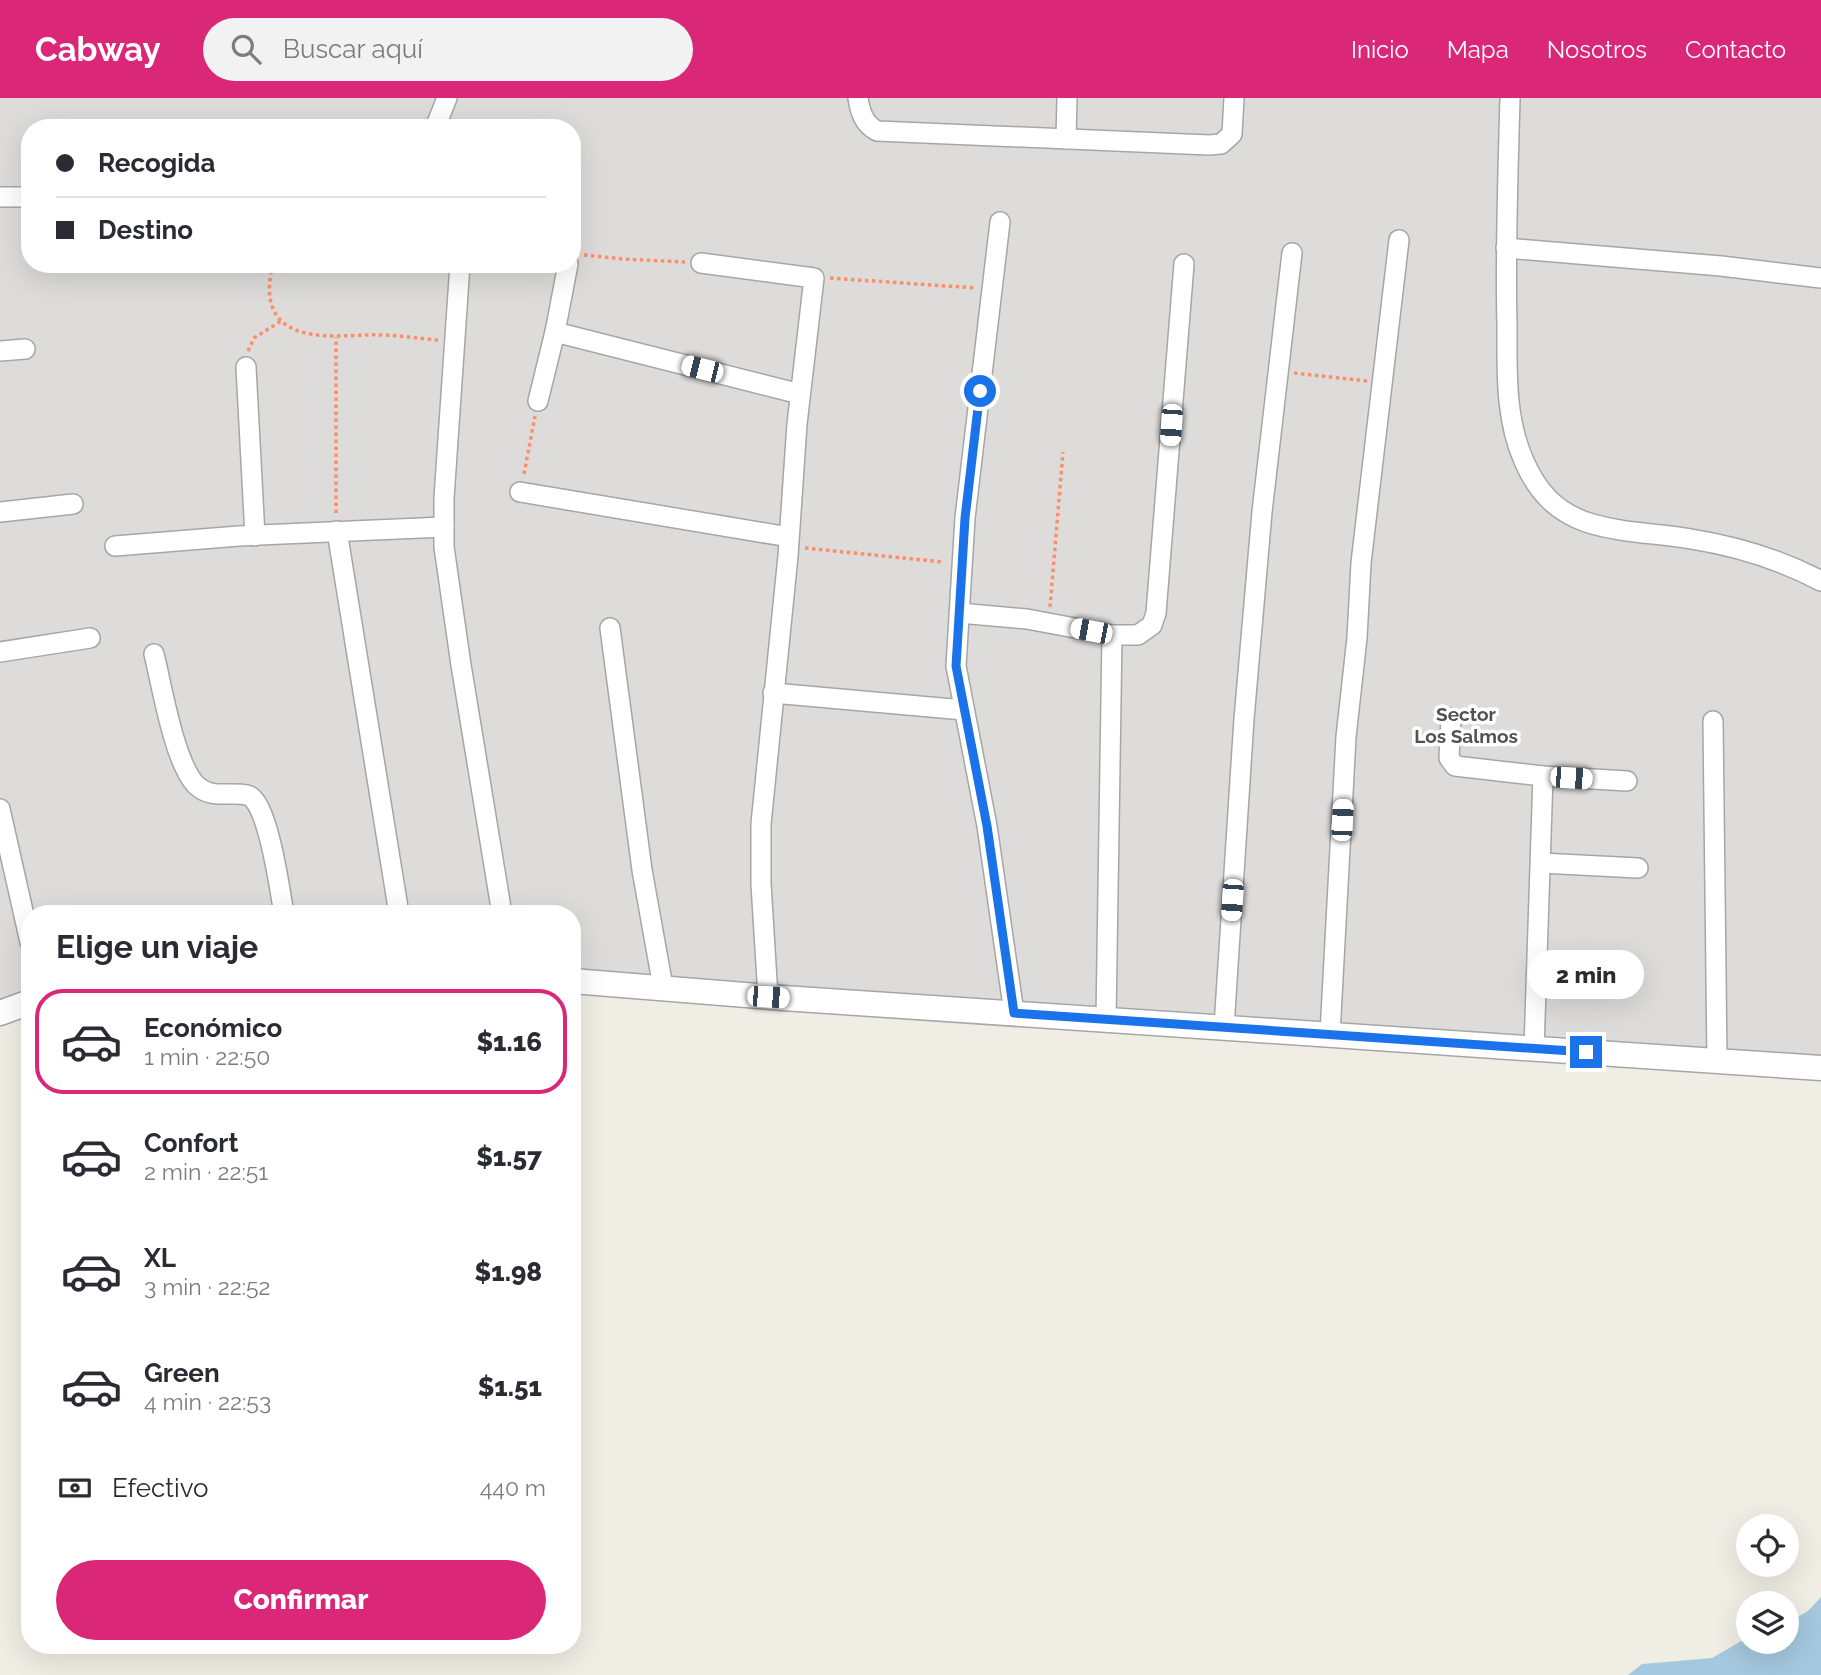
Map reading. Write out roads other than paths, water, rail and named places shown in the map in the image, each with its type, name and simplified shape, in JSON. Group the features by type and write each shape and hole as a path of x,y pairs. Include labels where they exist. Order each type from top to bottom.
{"street":[{"path":"439,119 447,98"},
{"path":"858,98 863,118 877,131 1221,144 1232,134 1234,98"},
{"path":"1066,139 1067,98"},
{"path":"1510,98 1506,248 1509,402 1523,459 1543,494 1558,508 1589,523 1724,546 1763,557 1821,581"},
{"path":"0,197 21,197"},
{"path":"1000,222 965,518 956,666 987,826 1014,1013"},
{"path":"1330,1034 1346,737 1362,563 1399,240"},
{"path":"1506,248 1721,266 1821,278"},
{"path":"1224,1027 1244,719 1262,512 1292,253"},
{"path":"701,263 814,278 800,394 789,542 761,824 761,884 768,997"},
{"path":"959,613 1049,623 1112,635 1138,635 1152,625 1156,613 1184,264"},
{"path":"459,273 444,498 444,547 501,905"},
{"path":"538,401 566,273"},
{"path":"555,332 800,394"},
{"path":"0,351 24,349"},
{"path":"246,367 255,536"},
{"path":"520,492 789,542"},
{"path":"0,512 73,503"},
{"path":"115,546 337,531 444,527"},
{"path":"337,531 398,905"},
{"path":"610,628 642,870 663,987"},
{"path":"1106,1020 1112,635"},
{"path":"0,652 90,638"},
{"path":"154,654 178,751 195,784 218,796 244,794 253,797 260,807 270,841 282,905"},
{"path":"774,693 964,710"},
{"path":"1451,718 1449,758 1455,766 1627,782"},
{"path":"1713,721 1717,1060"},
{"path":"1534,1048 1543,776"},
{"path":"0,809 22,905"},
{"path":"1541,863 1638,868"},
{"path":"581,982 768,997 1821,1068"},
{"path":"0,1013 21,1005"}],"water":[{"path":"1821,1597 1821,1675 1628,1675 1642,1664 1712,1658 1736,1644 1736,1654 1799,1654 1799,1616"}],"district":[{"name":"Sector Los Salmos","path":"1466,725"}]}
